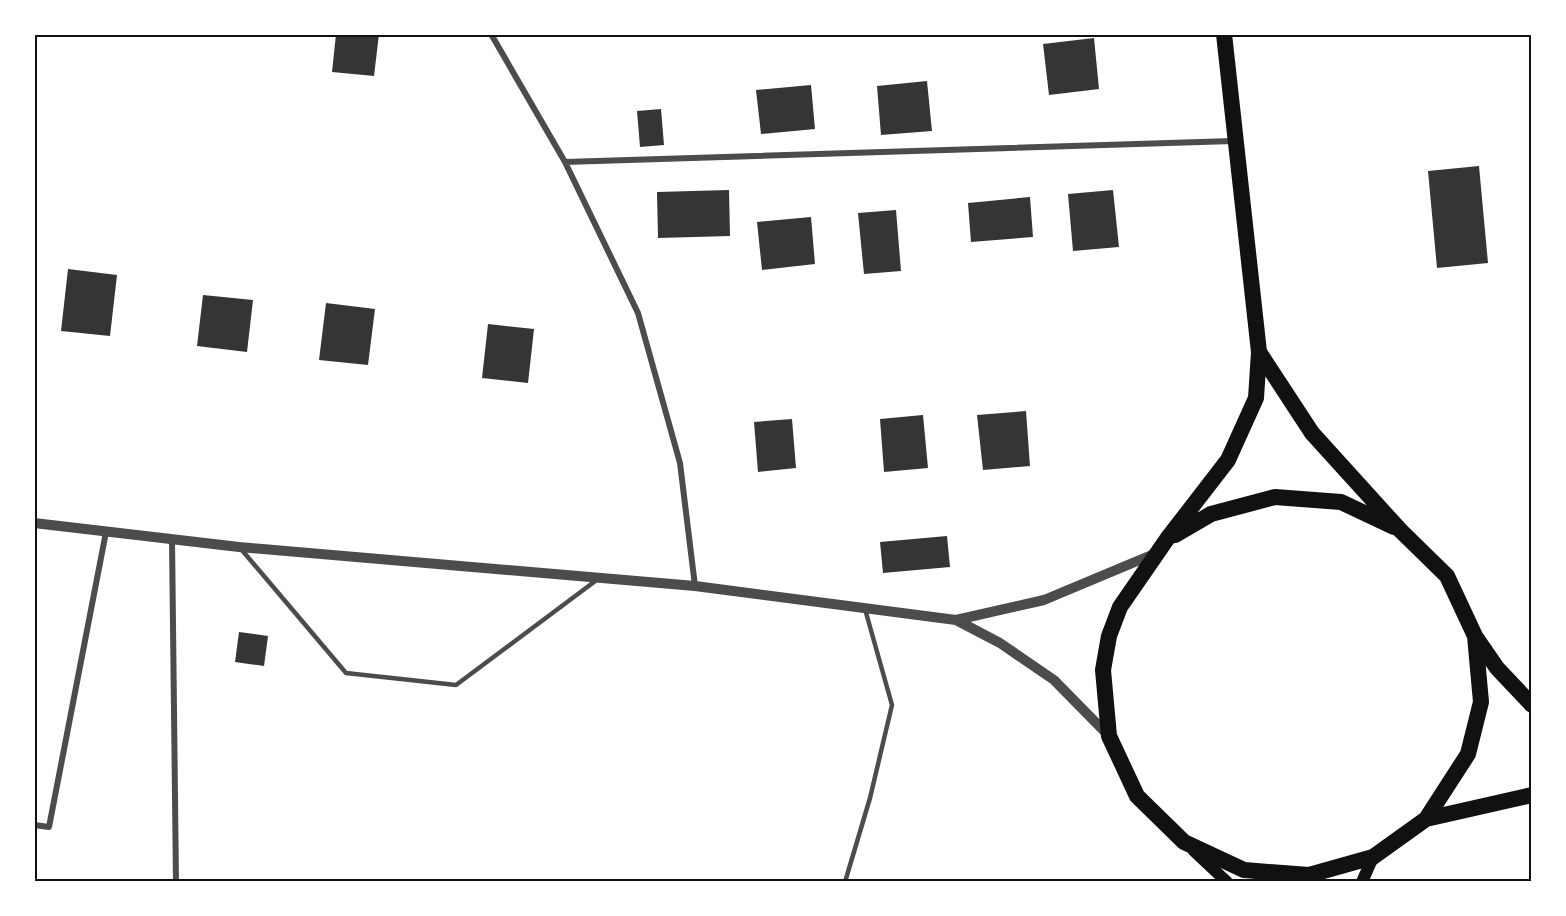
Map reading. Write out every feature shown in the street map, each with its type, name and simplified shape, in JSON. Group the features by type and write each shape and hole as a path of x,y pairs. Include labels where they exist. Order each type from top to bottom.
{"highway":[{"path":"1224,34 1259,352 1256,398 1228,460 1162,546 1120,607 1109,636 1103,670 1109,736 1137,796 1184,842 1244,870 1309,875 1373,857 1426,819 1468,754 1481,702 1475,636"},
{"path":"1259,352 1312,433 1400,530 1447,576 1475,636 1497,668 1532,705"},
{"path":"1162,546 1211,514 1275,497 1341,502 1400,530"},
{"path":"1426,819 1532,795"}],"main road":[{"path":"1184,842 1227,882"},
{"path":"1362,882 1373,857"}],"street":[{"path":"491,34 565,162 638,313 680,463 695,586"},
{"path":"565,162 1236,141"},
{"path":"34,523 239,547 695,586 956,620 1000,643 1054,680 1109,736"},
{"path":"34,825 49,827 106,532"},
{"path":"172,539 176,882"},
{"path":"956,620 1044,600 1162,546"}],"lane":[{"path":"239,547 346,673 456,685 600,577"},
{"path":"845,882 870,798 892,705 864,608"}],"building":[{"path":"336,34 379,34 374,76 332,72"},
{"path":"1094,38 1099,89 1049,95 1043,44"},
{"path":"927,81 932,131 881,135 877,86"},
{"path":"811,85 815,129 761,134 756,90"},
{"path":"661,109 664,145 640,147 637,111"},
{"path":"1479,166 1488,263 1437,268 1428,171"},
{"path":"729,190 730,236 658,238 657,192"},
{"path":"1113,190 1119,247 1073,251 1068,194"},
{"path":"1030,197 1033,237 971,242 968,203"},
{"path":"896,210 901,271 864,274 858,213"},
{"path":"811,217 815,264 762,270 757,222"},
{"path":"68,269 117,275 110,336 61,331"},
{"path":"203,295 253,300 247,352 197,346"},
{"path":"326,303 375,309 368,365 319,360"},
{"path":"488,324 534,329 528,383 482,378"},
{"path":"1026,411 1030,466 983,470 977,415"},
{"path":"923,415 928,468 884,472 880,419"},
{"path":"792,419 796,468 758,472 754,422"},
{"path":"947,536 950,567 883,573 880,542"},
{"path":"239,632 268,636 264,666 235,662"}]}
